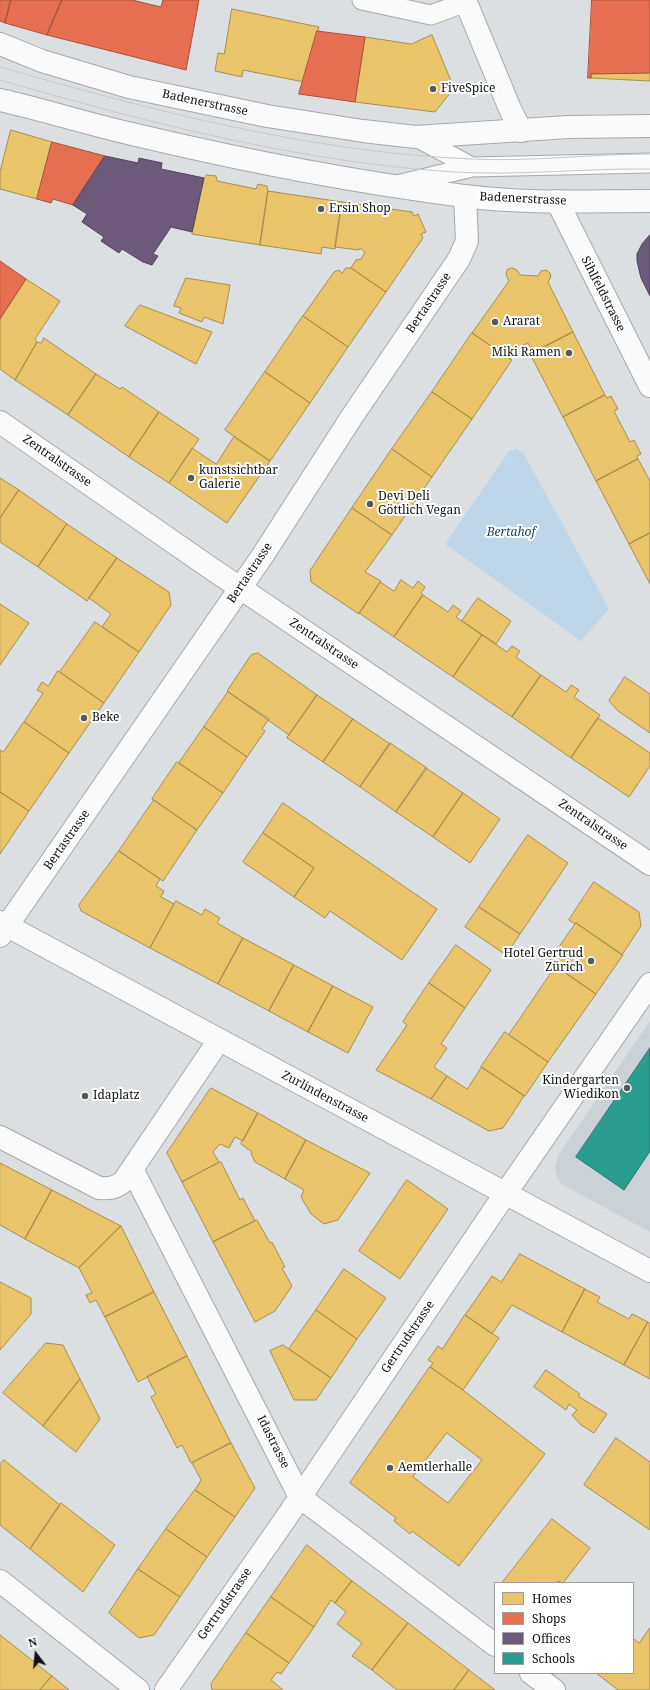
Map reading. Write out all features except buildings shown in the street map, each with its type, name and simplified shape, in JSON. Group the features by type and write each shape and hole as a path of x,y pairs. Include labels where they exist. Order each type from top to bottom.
{"street":[{"path":"465,1 510,109 521,131"},
{"name":"Badenerstrasse","path":"0,44 49,63 129,87 197,102 314,124 416,137 568,127 650,126"},
{"name":"Badenerstrasse","path":"0,100 132,134 205,150 300,169 465,196 515,201 650,201"},
{"name":"Bertastrasse","path":"3,928 240,588 351,418 459,259 467,241 465,196"},
{"name":"Sihlfeldstrasse","path":"557,201 650,386"},
{"name":"Zentralstrasse","path":"0,422 240,588 650,864"},
{"name":"Zurlindenstrasse","path":"3,928 219,1040 650,1271"},
{"name":"Gertrudstrasse","path":"166,1690 300,1497 505,1194 650,984"},
{"path":"0,1137 99,1188 107,1189 119,1186 219,1040"},
{"name":"Idastrasse","path":"132,1169 300,1497 494,1644"},
{"path":"0,1581 138,1690"},
{"path":"532,1674 554,1690"}],"lane":[{"path":"362,0 431,15 465,1"},
{"name":"Badenerstrasse","path":"416,137 472,167"},
{"name":"Badenerstrasse","path":"396,185 472,167 650,163"}],"shaded area":[{"name":"Kindergarten Wiedikon","path":"650,1021 650,1232 561,1184 557,1177 555,1166 559,1154"}],"green space":[{"name":"Bertahof","path":"517,449 524,454 609,609 581,641 445,544 509,451"}],"tram line":[{"path":"0,67 174,114 233,127 351,148 411,155 493,160 650,154"},
{"path":"0,80 112,111 225,138 282,150 396,167 479,173 650,169"}],"place":[{"name":"FiveSpice","path":"433,89"},
{"name":"Ersin Shop","path":"321,209"},
{"name":"Ararat","path":"495,322"},
{"name":"Miki Ramen","path":"569,353"},
{"name":"kunstsichtbar Galerie","path":"191,478"},
{"name":"Devi Deli Göttlich Vegan","path":"370,504"},
{"name":"Beke","path":"84,718"},
{"name":"Hotel Gertrud Zürich","path":"591,961"},
{"name":"Kindergarten Wiedikon","path":"627,1088"},
{"name":"Idaplatz","path":"85,1096"},
{"name":"Aemtlerhalle","path":"390,1468"}]}
